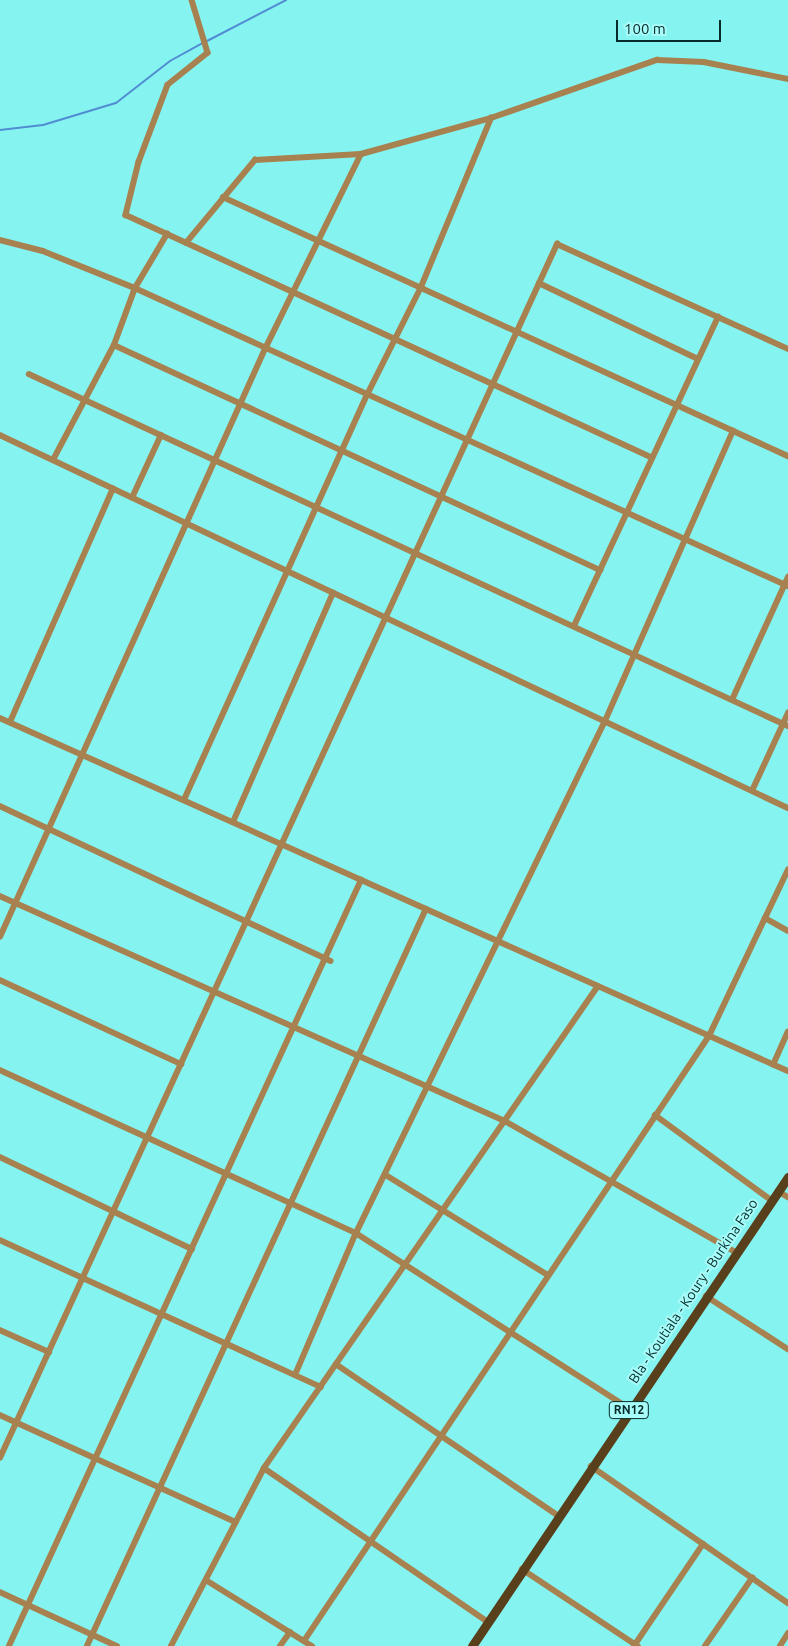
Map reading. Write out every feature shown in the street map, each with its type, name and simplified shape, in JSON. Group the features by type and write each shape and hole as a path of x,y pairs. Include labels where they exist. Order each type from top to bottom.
{"main road":[{"name":"Bla - Koutiala - Koury - Burkina Faso","path":"472,1646 705,1295 788,1177"}],"street":[{"path":"192,0 208,53 168,85 139,162 126,215 651,457"},
{"path":"186,243 255,160 361,154 491,118 657,60 704,62 788,79"},
{"path":"184,800 344,452 368,395 421,287 491,118"},
{"path":"0,937 265,349 361,154"},
{"path":"224,197 518,330 788,456"},
{"path":"53,460 82,399 114,345 135,288 167,234"},
{"path":"0,240 43,251 135,288 265,349 786,585"},
{"path":"0,1458 557,244 788,349"},
{"path":"539,283 698,359"},
{"path":"574,626 651,457 718,317"},
{"path":"114,345 600,570"},
{"path":"28,374 786,725"},
{"path":"295,1375 356,1233 430,1088 605,721 733,431"},
{"path":"0,435 788,808"},
{"path":"132,498 161,435"},
{"path":"10,722 113,489"},
{"path":"732,700 788,577"},
{"path":"233,822 333,593"},
{"path":"752,791 786,725 788,714"},
{"path":"0,718 788,1071"},
{"path":"0,806 328,959"},
{"path":"304,1641 708,1036 788,870"},
{"path":"10,1646 294,1027 328,959 362,880"},
{"path":"0,896 505,1121 736,1252"},
{"path":"87,1646 158,1487 426,909"},
{"path":"765,918 788,931"},
{"path":"0,980 181,1064"},
{"path":"171,1646 264,1468 598,986"},
{"path":"773,1064 788,1032"},
{"path":"0,1070 356,1233 630,1409"},
{"path":"655,1116 772,1200"},
{"path":"0,1157 192,1248"},
{"path":"386,1175 548,1275"},
{"path":"778,1191 788,1197"},
{"path":"0,1240 321,1387"},
{"path":"705,1295 788,1349"},
{"path":"0,1330 49,1352"},
{"path":"336,1364 558,1515"},
{"path":"0,1415 236,1522"},
{"path":"591,1466 788,1603"},
{"path":"264,1468 488,1622"},
{"path":"522,1569 636,1645 703,1544"},
{"path":"705,1646 752,1578"},
{"path":"206,1580 312,1646"},
{"path":"0,1592 117,1646"},
{"path":"280,1646 290,1632"},
{"path":"780,1646 788,1633"}],"waterway":[{"path":"207,41 286,0"},
{"path":"0,130 43,125 116,103 170,61 203,43"}]}
